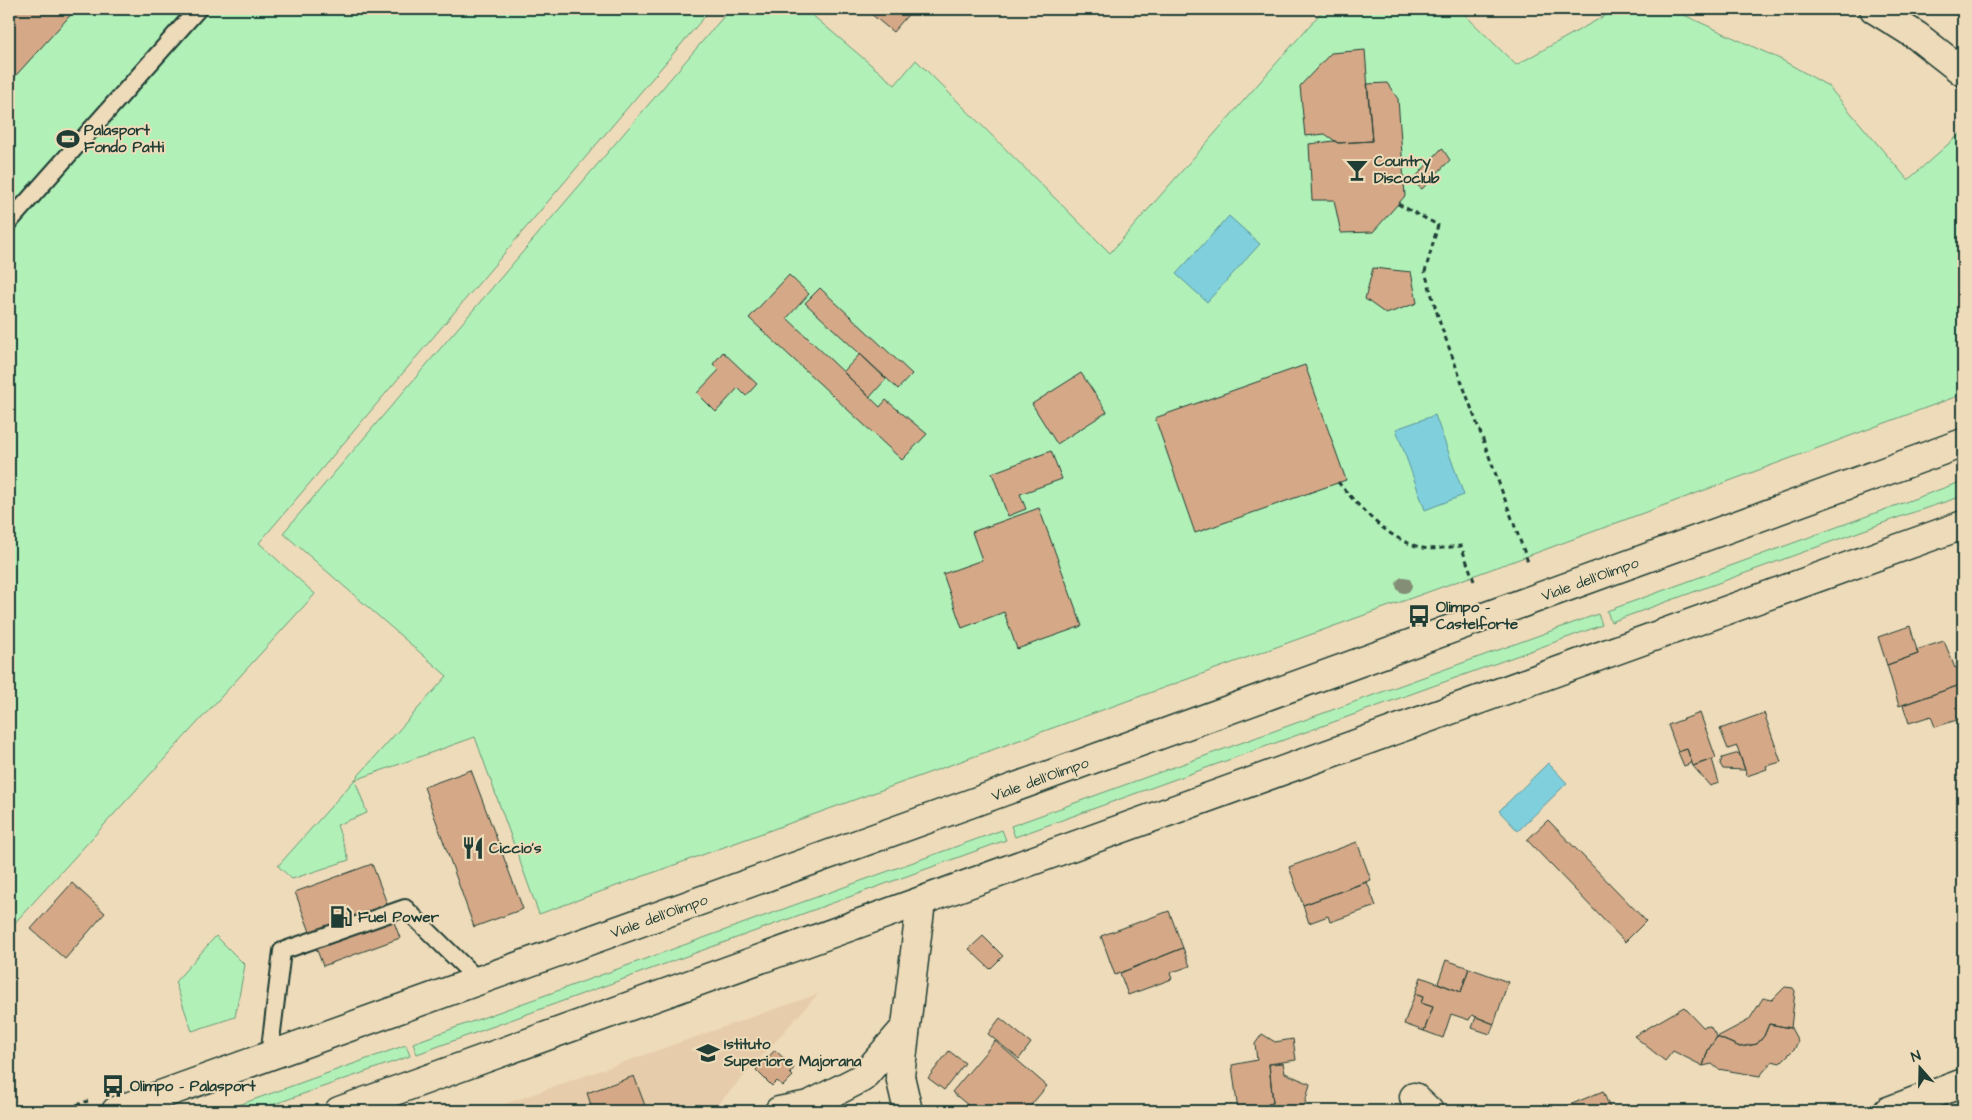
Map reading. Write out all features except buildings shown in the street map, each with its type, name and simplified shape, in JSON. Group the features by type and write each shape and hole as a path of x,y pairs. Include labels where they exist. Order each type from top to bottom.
{"street":[{"path":"1874,9 1917,36 1963,72"},
{"name":"Viale dell'Olimpo","path":"116,1111 1963,443"},
{"path":"339,1111 1963,525"},
{"path":"908,1111 900,1076 921,902"},
{"path":"779,1111 809,1105 862,1078 906,1026"},
{"path":"1888,1111 1963,1083"}],"lane":[{"path":"9,222 198,9"},
{"path":"269,1056 282,951 405,908 479,981"}],"path":[{"path":"1398,204 1438,225 1425,272 1440,322 1528,562"},
{"path":"1338,482 1373,520 1399,537 1419,547 1438,549 1461,546 1474,581"}],"shaded area":[{"name":"Istituto Superiore Majorana","path":"818,994 712,1111 485,1111"}],"green space":[{"path":"9,9 711,9 259,543 315,594 9,929"},
{"path":"730,9 805,9 895,85 916,60 1110,253 1324,9 1459,9 1516,65 1617,9 1671,9 1782,60 1828,86 1908,180 1963,131 1963,394 1533,554 539,914 475,737 355,780 367,813 337,825 349,860 292,879 278,866 447,676 283,533"},
{"path":"1963,481 1963,496 1905,515 1611,622 1607,611"},
{"path":"1598,614 1602,625 1015,837 1011,826"},
{"path":"1002,830 1006,840 417,1054 413,1043"},
{"path":"216,936 245,965 235,1017 192,1031 175,982"},
{"path":"406,1045 410,1056 255,1111 222,1111"}],"water":[{"path":"1229,216 1260,244 1207,302 1176,274"},
{"path":"1435,415 1464,495 1425,510 1396,429"},
{"path":"1548,763 1567,783 1518,831 1499,811"}],"place":[{"name":"Palasport Fondo Patti","path":"68,139"},
{"name":"Country Discoclub","path":"1357,170"},
{"name":"Olimpo - Castelforte","path":"1419,616"},
{"name":"Ciccio's","path":"473,848"},
{"name":"Fuel Power","path":"341,917"},
{"name":"Istituto Superiore Majorana","path":"708,1053"},
{"name":"Olimpo - Palasport","path":"113,1086"}]}
